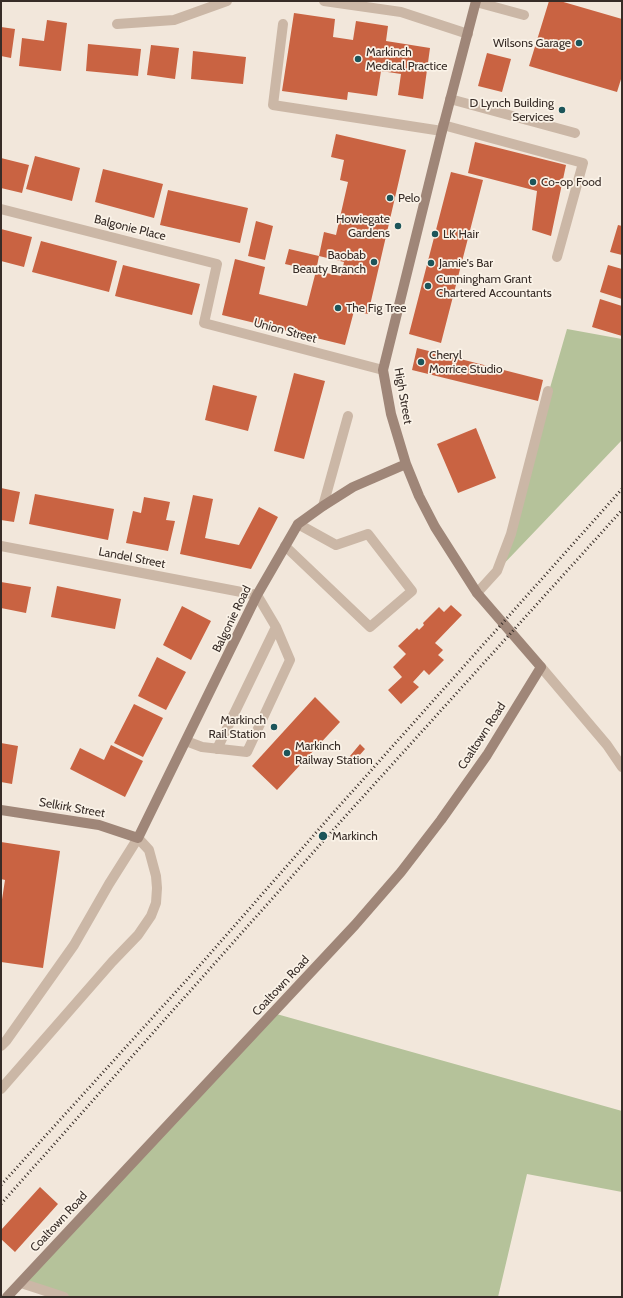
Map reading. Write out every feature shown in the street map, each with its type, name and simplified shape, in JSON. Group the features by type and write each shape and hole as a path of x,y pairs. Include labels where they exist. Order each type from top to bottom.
{"main road":[{"name":"High Street","path":"476,1 442,128 383,370 391,414 406,464 419,496 435,527 477,593 541,667"},
{"name":"Balgonie Road","path":"138,838 257,595 298,524 353,487 406,464"},
{"name":"Coaltown Road","path":"7,1297 355,925 401,872 441,820 487,755 541,667"},
{"name":"Selkirk Street","path":"1,810 99,825 138,838"}],"street":[{"path":"117,24 174,20 227,1"},
{"path":"324,1 401,12 468,34"},
{"path":"476,1 524,15"},
{"path":"283,24 273,105 442,128 583,163 557,258"},
{"path":"450,99 575,134"},
{"name":"Balgonie Place","path":"1,209 217,264 210,299"},
{"name":"Union Street","path":"210,299 204,323 383,370"},
{"path":"477,593 497,571 511,534 548,391"},
{"path":"323,506 348,416"},
{"path":"285,546 370,627 412,591 368,534 336,545 298,524"},
{"name":"Landel Street","path":"1,546 257,595"},
{"path":"186,741 202,748 247,752 290,660 276,627 257,595"},
{"path":"217,749 276,627"},
{"path":"541,667 607,746 622,768"},
{"path":"1,1046 74,945 109,884 138,838 149,850 156,876 156,903 151,916 138,935 112,962 1,1089"},
{"path":"20,1283 64,1297"}],"green space":[{"path":"567,329 622,339 622,440 497,571"},
{"path":"273,1013 622,1111 622,1192 527,1174 498,1297 61,1297 21,1283"}],"building":[{"name":"Wilsons Garage","path":"549,1 560,1 622,19 622,76 617,92 529,66"},
{"name":"Markinch Medical Practice","path":"294,13 335,19 333,37 353,40 356,21 388,26 386,41 430,48 423,99 398,95 401,74 381,71 377,96 348,92 347,100 282,91"},
{"path":"47,20 67,23 61,71 19,66 22,38 44,41"},
{"path":"1,27 15,29 11,58 1,56"},
{"path":"88,44 141,49 138,76 86,71"},
{"path":"151,45 179,48 175,79 147,75"},
{"path":"193,51 246,57 243,84 191,79"},
{"path":"487,53 511,59 502,92 478,86"},
{"path":"336,134 406,150 368,314 354,311 345,345 222,315 235,259 265,267 259,294 307,306 316,271 341,276 344,262 319,256 324,232 336,235 348,182 340,180 344,160 331,157"},
{"name":"Co-op Food","path":"475,142 566,165 551,236 532,230 537,191 468,173"},
{"path":"35,156 80,168 72,201 26,189"},
{"path":"1,158 29,165 22,193 1,188"},
{"path":"103,169 163,184 154,218 95,202"},
{"path":"451,172 483,180 441,343 409,334"},
{"path":"168,190 248,208 240,243 160,225"},
{"path":"256,221 273,226 265,260 248,256"},
{"path":"618,225 622,226 622,255 610,252"},
{"path":"1,229 32,237 24,267 1,261"},
{"path":"41,241 117,261 109,292 32,272"},
{"path":"289,249 319,256 316,271 285,264"},
{"path":"123,265 200,284 192,315 115,296"},
{"path":"608,265 622,269 622,299 600,292"},
{"path":"600,299 622,306 622,336 592,327"},
{"path":"417,348 543,380 538,401 412,370"},
{"path":"294,373 325,381 304,459 274,451"},
{"path":"213,385 257,396 248,431 205,420"},
{"path":"476,428 496,478 458,493 437,444"},
{"path":"1,488 20,492 14,522 1,520"},
{"path":"35,494 114,509 108,540 29,524"},
{"path":"193,495 213,499 205,538 239,545 259,507 278,517 251,569 180,554"},
{"path":"144,497 170,502 166,520 175,521 168,551 126,543 133,511 141,513"},
{"path":"1,582 31,587 26,613 1,608"},
{"path":"57,586 121,599 115,629 51,617"},
{"path":"451,605 462,615 435,643 443,650 438,655 444,660 429,675 424,670 413,682 419,687 401,704 388,690 402,677 393,667 406,654 398,646 417,628 419,630 424,625 423,623 439,607 444,612"},
{"path":"182,606 211,621 191,660 163,645"},
{"path":"157,657 186,672 166,710 138,696"},
{"name":"Markinch Railway Station","path":"315,697 340,722 277,790 252,766"},
{"path":"134,704 163,718 143,757 114,743"},
{"path":"1,743 18,746 12,784 1,782"},
{"path":"360,744 365,749 350,766 345,762"},
{"path":"111,745 143,761 125,797 70,769 80,748 104,760"},
{"path":"1,842 60,851 43,968 1,962 1,906 5,880 1,879"},
{"path":"40,1187 58,1204 15,1252 1,1239 1,1230"}],"railway":[{"path":"1,1185 202,963 334,812 622,489"},
{"path":"1,1204 342,820 622,510"}],"place":[{"name":"Wilsons Garage","path":"579,43"},
{"name":"Markinch Medical Practice","path":"358,59"},
{"name":"D Lynch Building Services","path":"562,110"},
{"name":"Co-op Food","path":"533,182"},
{"name":"Pelo","path":"390,198"},
{"name":"Howiegate Gardens","path":"398,226"},
{"name":"LK Hair","path":"435,234"},
{"name":"Baobab Beauty Branch","path":"374,262"},
{"name":"Jamie's Bar","path":"431,263"},
{"name":"Cunningham Grant Chartered Accountants","path":"428,286"},
{"name":"The Fig Tree","path":"338,308"},
{"name":"Cheryl Morrice Studio","path":"421,362"},
{"name":"Markinch Rail Station","path":"274,727"},
{"name":"Markinch Railway Station","path":"287,753"},
{"name":"Markinch","path":"323,836"}]}
